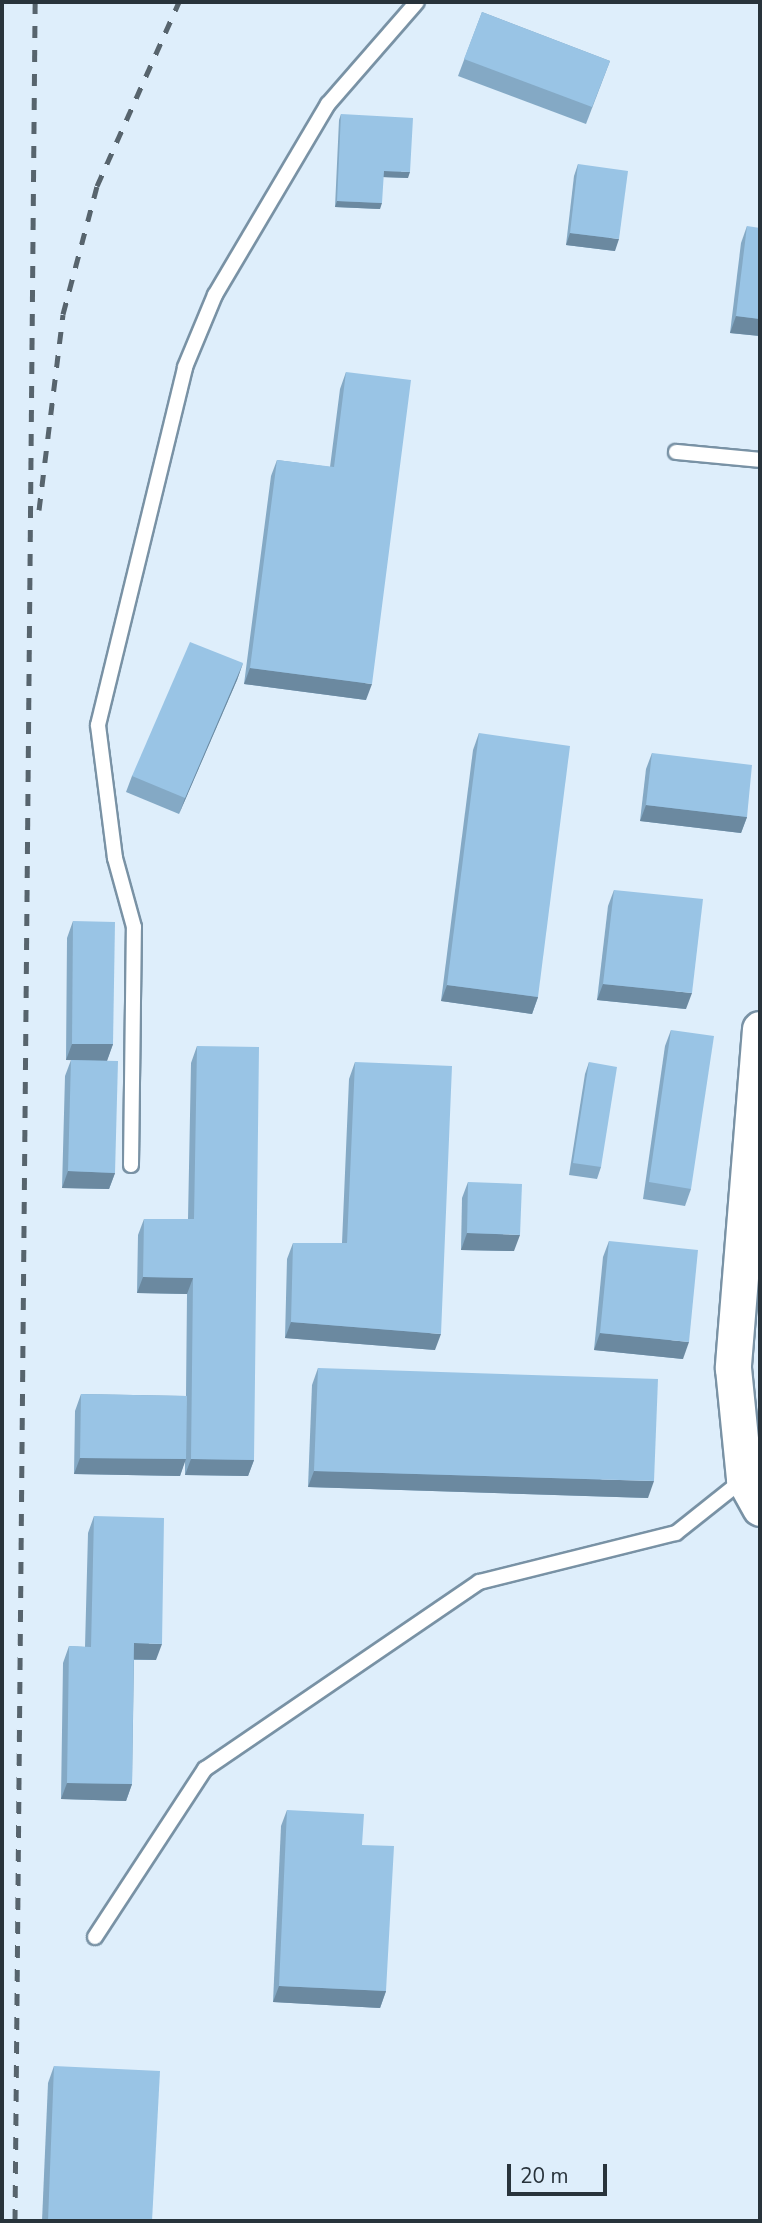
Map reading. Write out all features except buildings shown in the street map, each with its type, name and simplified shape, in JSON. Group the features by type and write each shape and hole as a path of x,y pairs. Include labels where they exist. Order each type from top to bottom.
{"street":[{"path":"752,1494 733,1368 760,1029"}],"lane":[{"path":"131,1165 134,927 115,858 98,725 182,380 215,295 328,104 417,2"},
{"path":"676,452 760,460"},
{"path":"95,1937 205,1769 479,1581 676,1533 752,1494"}],"railway":[{"path":"15,2221 35,2"},
{"path":"39,510 63,314 97,186 179,2"}]}
